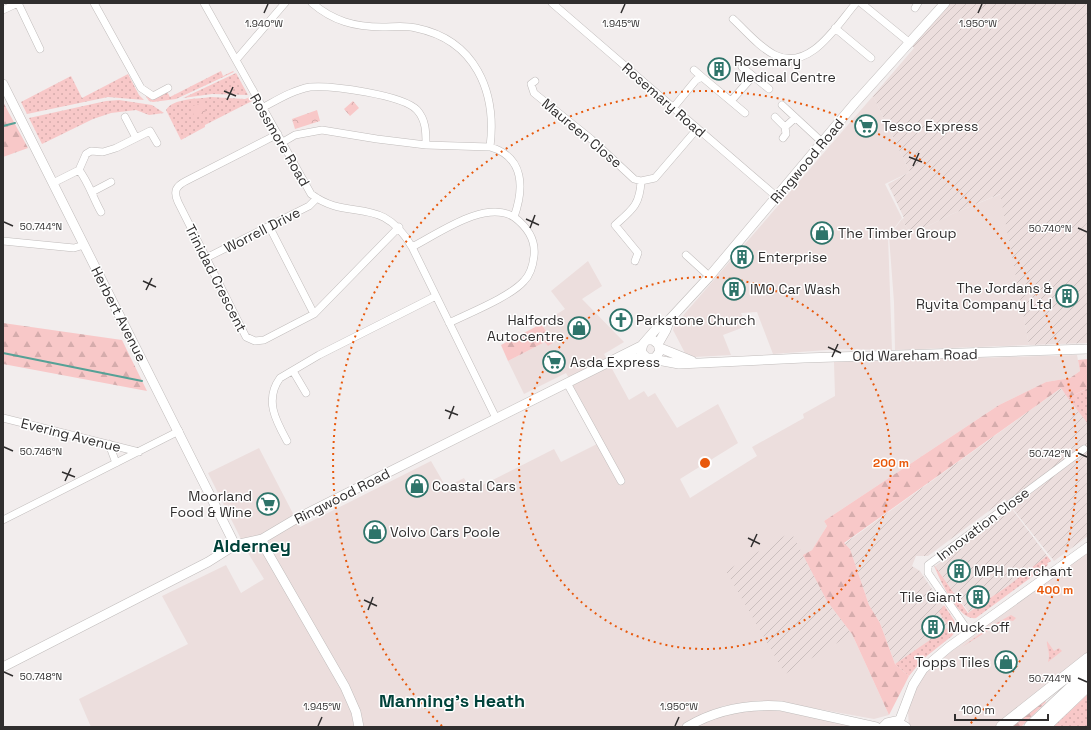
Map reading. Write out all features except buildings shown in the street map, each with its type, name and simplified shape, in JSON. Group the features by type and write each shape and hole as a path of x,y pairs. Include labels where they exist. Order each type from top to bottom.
{"highway":[{"path":"1002,727 1088,659"},
{"path":"1030,727 1088,672"},
{"path":"1044,727 1088,685"}],"street":[{"path":"3,10 18,3 40,49"},
{"path":"94,3 141,88 153,96 168,88"},
{"name":"Rossmore Road","path":"204,3 312,194 329,203 378,214 388,218 399,227 412,247 496,418"},
{"path":"236,60 285,3"},
{"path":"312,3 325,13 346,23 360,26 416,28 447,40 461,51 476,68 490,97 492,110 490,146"},
{"name":"Rosemary Road","path":"552,3 777,197"},
{"path":"733,20 775,55 792,58 808,55 816,50 856,3"},
{"path":"860,3 910,43"},
{"name":"Ringwood Road","path":"3,667 208,562 235,544 262,539 496,418 618,358 644,343 657,328 670,319 709,276 859,99 945,3"},
{"path":"835,28 871,58"},
{"path":"742,67 769,89"},
{"path":"694,70 745,113"},
{"path":"731,101 753,76"},
{"path":"673,108 696,80 702,77"},
{"name":"Maureen Close","path":"535,81 531,84 534,93 591,138 634,178 641,181"},
{"name":"Herbert Avenue","path":"3,84 235,544"},
{"path":"262,108 298,90 310,87 325,87 358,91 400,101 416,109 424,122 426,144"},
{"path":"782,106 823,143"},
{"path":"125,117 136,138"},
{"path":"775,117 785,127 786,134 783,138"},
{"path":"785,127 795,118"},
{"path":"635,261 638,253 615,225 635,207 639,199 641,181 655,178 697,129"},
{"path":"282,142 295,135 322,130 426,144 490,146 508,156 517,168 521,185 520,196 514,217"},
{"path":"53,183 79,170 86,154 91,152 103,152 150,131 157,143"},
{"name":"Trinidad Crescent","path":"278,134 186,181 176,189 175,196 242,330 249,339 255,341 264,340 314,314 399,227"},
{"path":"79,170 92,192 101,212"},
{"path":"92,192 111,182"},
{"name":"Worrell Drive","path":"206,258 309,206 317,198"},
{"path":"412,247 483,212 503,212 514,217 526,228 534,242 534,258 529,274 519,287 449,323"},
{"path":"269,226 314,314"},
{"path":"3,241 74,248 84,245"},
{"path":"686,255 709,276"},
{"path":"287,441 274,417 271,403 276,382 280,378 319,355 436,296"},
{"name":"Ringwood Road","path":"659,346 670,319"},
{"path":"654,340 659,346 657,356 650,358 642,355 644,343 654,340"},
{"name":"Old Wareham Road","path":"659,346 694,362"},
{"name":"Old Wareham Road","path":"650,358 679,364 694,362 1088,349"},
{"name":"Ringwood Road","path":"618,358 650,358"},
{"path":"293,371 306,393"},
{"path":"567,383 621,481"},
{"name":"Evering Avenue","path":"3,418 139,452"},
{"path":"3,520 179,431"},
{"path":"109,444 116,463"},
{"name":"Innovation Close","path":"969,632 928,573 928,565 1084,449"},
{"path":"262,539 265,548 348,694 356,712 359,727"},
{"path":"883,727 891,721 902,724 913,685 923,669 969,632 1088,548"},
{"path":"687,727 703,718 724,711 767,705 781,706 876,727"}],"shaded area":[{"path":"945,3 1088,3 1088,343 1029,345 1000,194 952,214 910,235 902,219 904,218 888,184 910,172 873,96 914,48 910,43"},
{"path":"873,96 910,172 885,184 902,218 888,236 892,350 840,349 773,354 757,312 741,313 747,326 723,335 731,355 694,357 685,353 673,330 674,326"},
{"path":"1001,194 1029,345 895,350 894,302 889,236 902,219 910,235 952,214"},
{"path":"588,261 602,286 582,299 624,342 604,354 629,400 644,391 648,397 655,393 677,428 718,404 738,443 680,479 690,498 757,456 752,447 804,418 803,414 835,396 834,362 1077,355 1080,371 1070,378 1046,382 999,405 824,521 827,526 812,550 803,555 852,634 889,715 874,719 779,702 757,701 723,706 701,715 690,722 689,727 91,727 79,699 188,644 162,596 226,565 241,593 264,579 248,553 208,473 259,448 300,527 431,461 446,487 464,478 471,491 554,449 561,462 603,441 566,373 524,394 508,361 545,342 554,342 541,324 565,309 551,291"},
{"path":"1061,388 1088,424 1088,536 1054,561 1005,499 928,556 916,556 912,566 920,571 955,624 895,664 880,623 869,605 850,549 844,544"},
{"path":"1012,509 1051,561 971,615 934,567"},
{"path":"791,532 827,601 852,634 785,674 726,571"},
{"path":"1088,552 1088,652 995,727 909,727 908,711 913,690 928,669"},
{"path":"776,710 859,727 694,727 708,720 744,711"}],"green space":[{"path":"221,71 223,76 233,71 234,72 176,99 153,102 149,101 145,95 151,97 166,90 170,97"},
{"path":"236,73 248,95 212,94 183,98"},
{"path":"128,74 139,95 144,100 108,97 27,114 21,102 71,76 82,98"},
{"path":"211,97 245,99 250,97 252,101 205,125 205,127 181,140 166,110 169,106 180,101"},
{"path":"119,100 152,105 164,113 149,115 136,110 111,113 93,119 42,144 29,118 106,101"},
{"path":"353,101 359,108 350,116 344,109"},
{"path":"3,102 28,148 3,157"},
{"path":"204,103 206,115 194,118 192,106"},
{"path":"317,110 320,121 295,129 292,119"},
{"path":"3,323 122,340 147,391 3,364"},
{"path":"541,324 554,342 548,346 545,342 508,361 501,345"},
{"path":"1088,359 1088,388 1068,398 1061,388 844,543 850,549 869,605 880,623 895,664 909,676 889,715 852,634 827,601 803,555 812,550 827,526 824,521 999,405 1046,382 1070,378 1080,371 1078,360"},
{"path":"1088,388 1088,424 1068,398"},
{"path":"967,540 934,565 937,561"},
{"path":"1047,556 1051,561 1047,563 1048,565 976,618 970,617 963,613 957,607 940,580 934,565 968,613 1008,586"},
{"path":"944,605 954,620 956,630 952,636 923,659 909,676 895,664 949,627 939,612"},
{"path":"1011,615 1016,618 1013,621 1008,620 1005,626 1002,622 962,647 988,628"},
{"path":"1047,641 1054,651 1059,648 1062,651 1048,662 1049,655"},
{"path":"1088,694 1088,727 1053,727"},
{"path":"1045,701 1046,702 1021,727 1011,727"}],"waterway":[{"path":"3,126 15,123"},
{"path":"3,353 142,381"}],"place":[{"name":"Rosemary Medical Centre","path":"719,69"},
{"name":"Tesco Express","path":"866,126"},
{"name":"The Timber Group","path":"822,233"},
{"name":"Enterprise","path":"742,257"},
{"name":"IMO Car Wash","path":"734,289"},
{"name":"The Jordans & Ryvita Company Ltd","path":"1067,296"},
{"name":"Parkstone Church","path":"621,320"},
{"name":"Halfords Autocentre","path":"579,328"},
{"name":"Asda Express","path":"554,362"},
{"name":"Coastal Cars","path":"417,486"},
{"name":"Moorland Food & Wine","path":"268,504"},
{"name":"Volvo Cars Poole","path":"375,532"},
{"name":"MPH merchant","path":"959,571"},
{"name":"Tile Giant","path":"978,597"},
{"name":"Muck-off","path":"933,627"},
{"name":"Topps Tiles","path":"1006,662"}],"district":[{"name":"Alderney","path":"252,546"},
{"name":"Manning's Heath","path":"452,701"}]}
